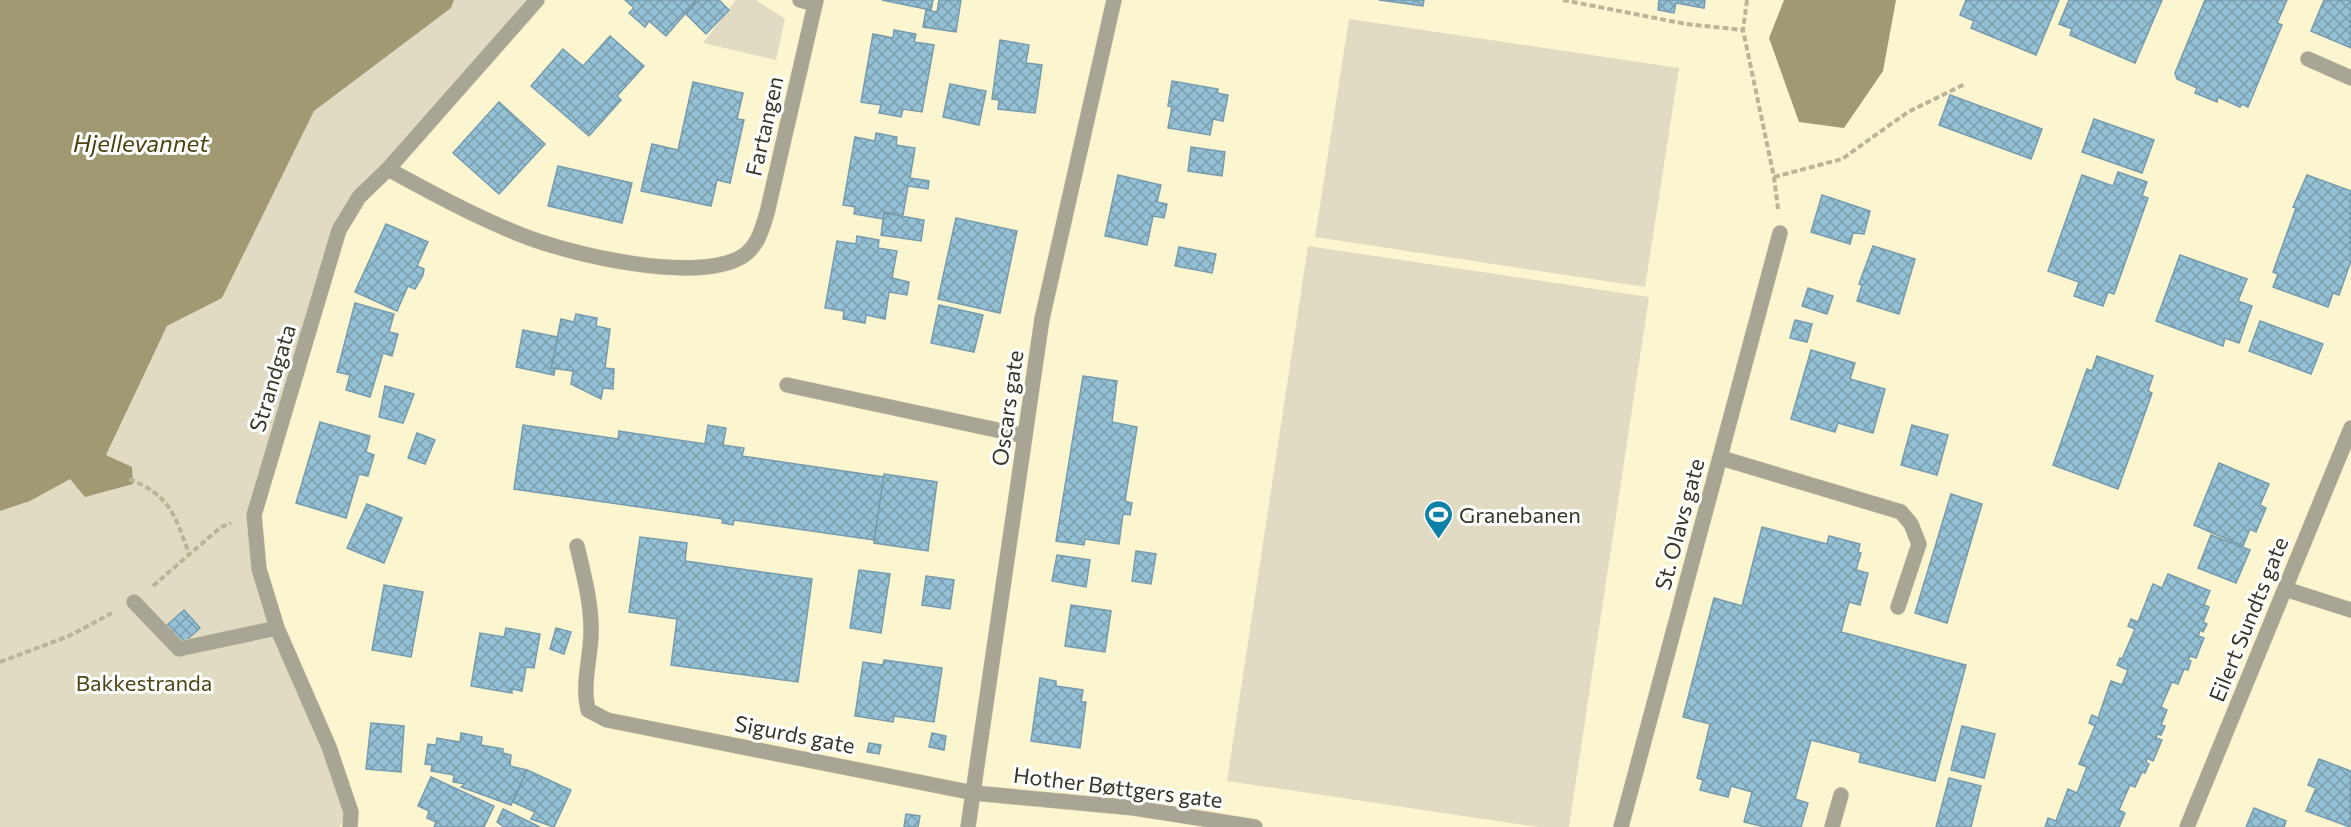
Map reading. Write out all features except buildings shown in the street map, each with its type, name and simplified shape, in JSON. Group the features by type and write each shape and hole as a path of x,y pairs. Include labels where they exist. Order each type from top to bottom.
{"street":[{"name":"Strandgata","path":"351,827 351,812 329,747 277,628 259,569 254,515 339,230 358,197 388,169 537,0"},
{"name":"Oscars gate","path":"968,827 1042,319 1114,0"},
{"name":"Fartangen","path":"388,169 520,235 605,258 668,268 708,267 742,256 758,239 767,213 810,1"},
{"path":"2308,59 2351,78"},
{"name":"St. Olavs gate","path":"1622,827 1780,234"},
{"path":"787,385 1025,436"},
{"name":"Eilert Sundts gate","path":"2187,827 2351,428"},
{"path":"1720,458 1901,512 1911,524 1919,544 1898,607"},
{"name":"Sigurds gate","path":"577,546 590,605 591,634 585,696 588,710 608,720 974,793"},
{"path":"2285,589 2351,610"},
{"path":"134,602 178,649 277,628"},
{"name":"Hother Bøttgers gate","path":"974,793 1134,808 1255,827"},
{"path":"1832,827 1841,795"}],"path":[{"path":"1563,0 1686,24 1743,30"},
{"path":"1747,0 1743,30 1774,177 1780,234"},
{"path":"1774,177 1842,159 1908,112 1965,84"},
{"path":"129,479 151,488 174,514 189,554"}],"green space":[{"name":"Bakkestranda","path":"454,0 536,0 339,230 254,515 277,628 351,812 339,827 0,827 0,511 30,501 106,455 167,326 222,298 314,111 451,8"},
{"path":"736,0 756,0 785,19 776,60 703,43"},
{"path":"1349,19 1679,68 1645,287 1315,237"},
{"name":"Granebanen","path":"1308,246 1649,297 1569,827 1538,827 1227,781"}],"water":[{"name":"Hjellevannet","path":"0,0 454,0 451,8 314,111 222,298 167,326 106,455 132,467 133,484 85,497 70,479 30,501 0,511"},
{"path":"1784,0 1896,0 1883,71 1844,128 1799,122 1769,38"}],"place":[{"name":"Granebanen","path":"1438,540"}]}
